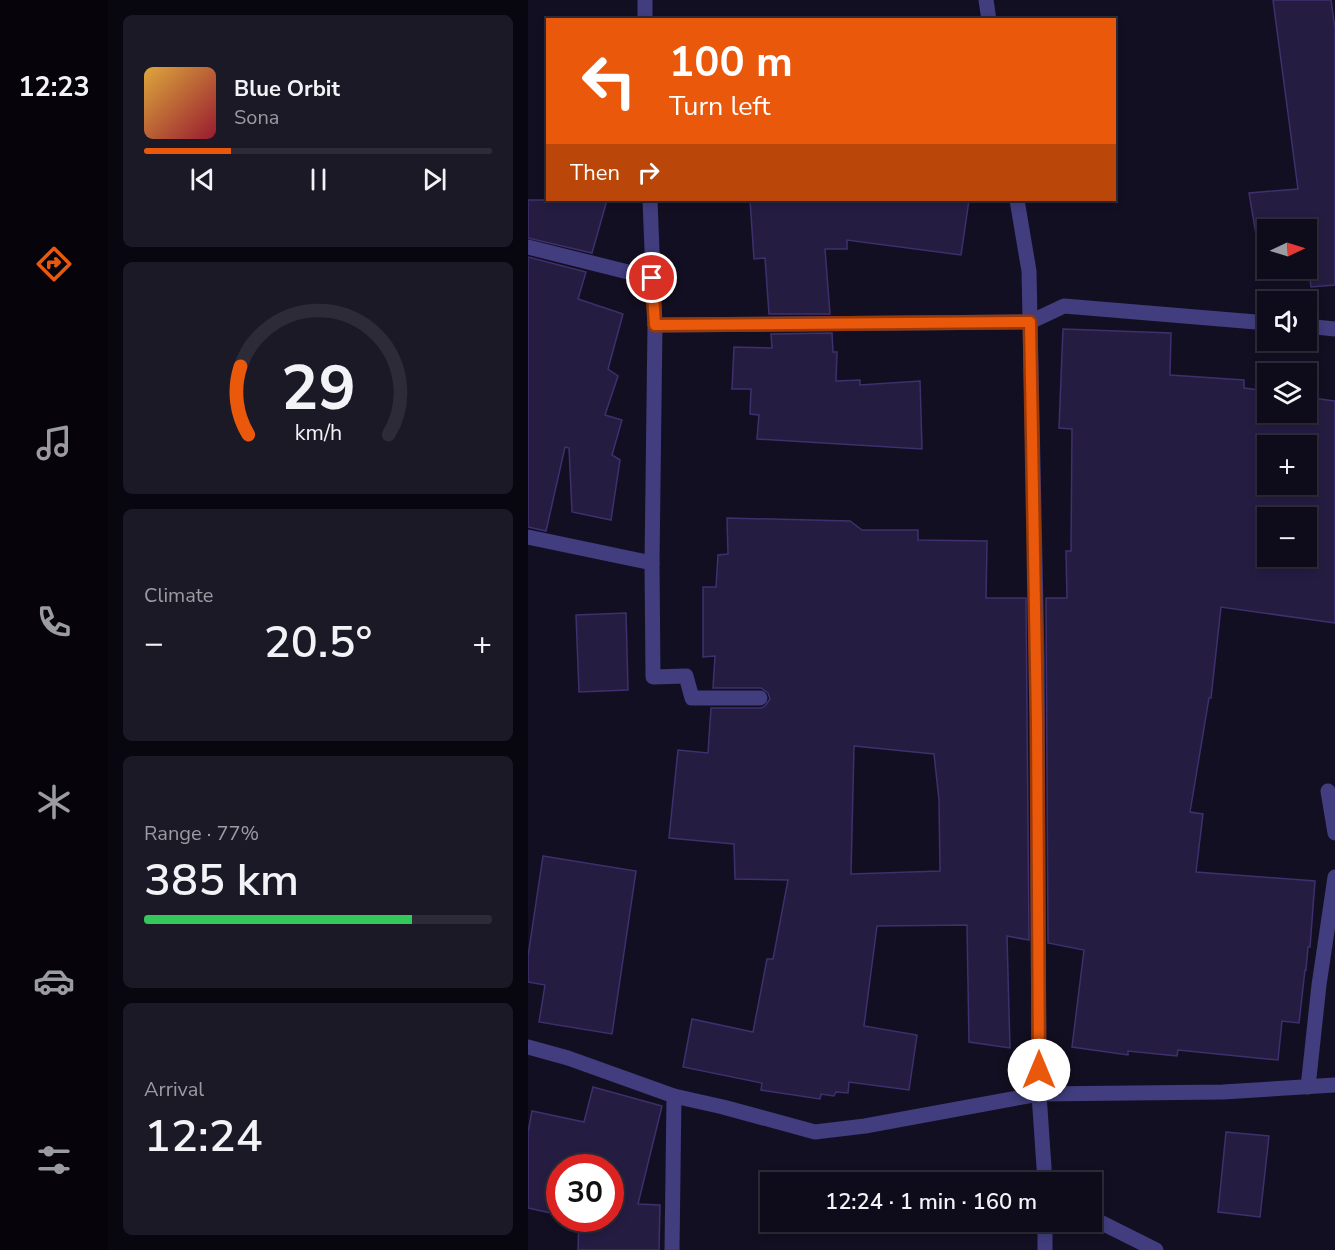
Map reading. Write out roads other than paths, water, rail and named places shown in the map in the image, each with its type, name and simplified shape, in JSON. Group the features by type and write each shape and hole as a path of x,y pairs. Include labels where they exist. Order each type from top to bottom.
{"street":[{"path":"645,0 645,18"},
{"path":"986,0 989,18"},
{"path":"650,201 655,325 651,563 653,677 686,676 692,698 760,698"},
{"path":"1017,201 1029,271 1038,810 1039,1094 1044,1172"},
{"path":"528,247 652,278"},
{"path":"655,325 1030,322 1064,306 1257,322"},
{"path":"1317,327 1335,329"},
{"path":"528,537 651,563"},
{"path":"1328,791 1335,833"},
{"path":"1308,1087 1318,985 1335,878"},
{"path":"528,1047 568,1058 674,1096 815,1132 865,1126 1039,1094 1223,1092 1335,1085"},
{"path":"672,1250 674,1096"},
{"path":"1102,1223 1156,1250"},
{"path":"1045,1232 1045,1250"}]}
